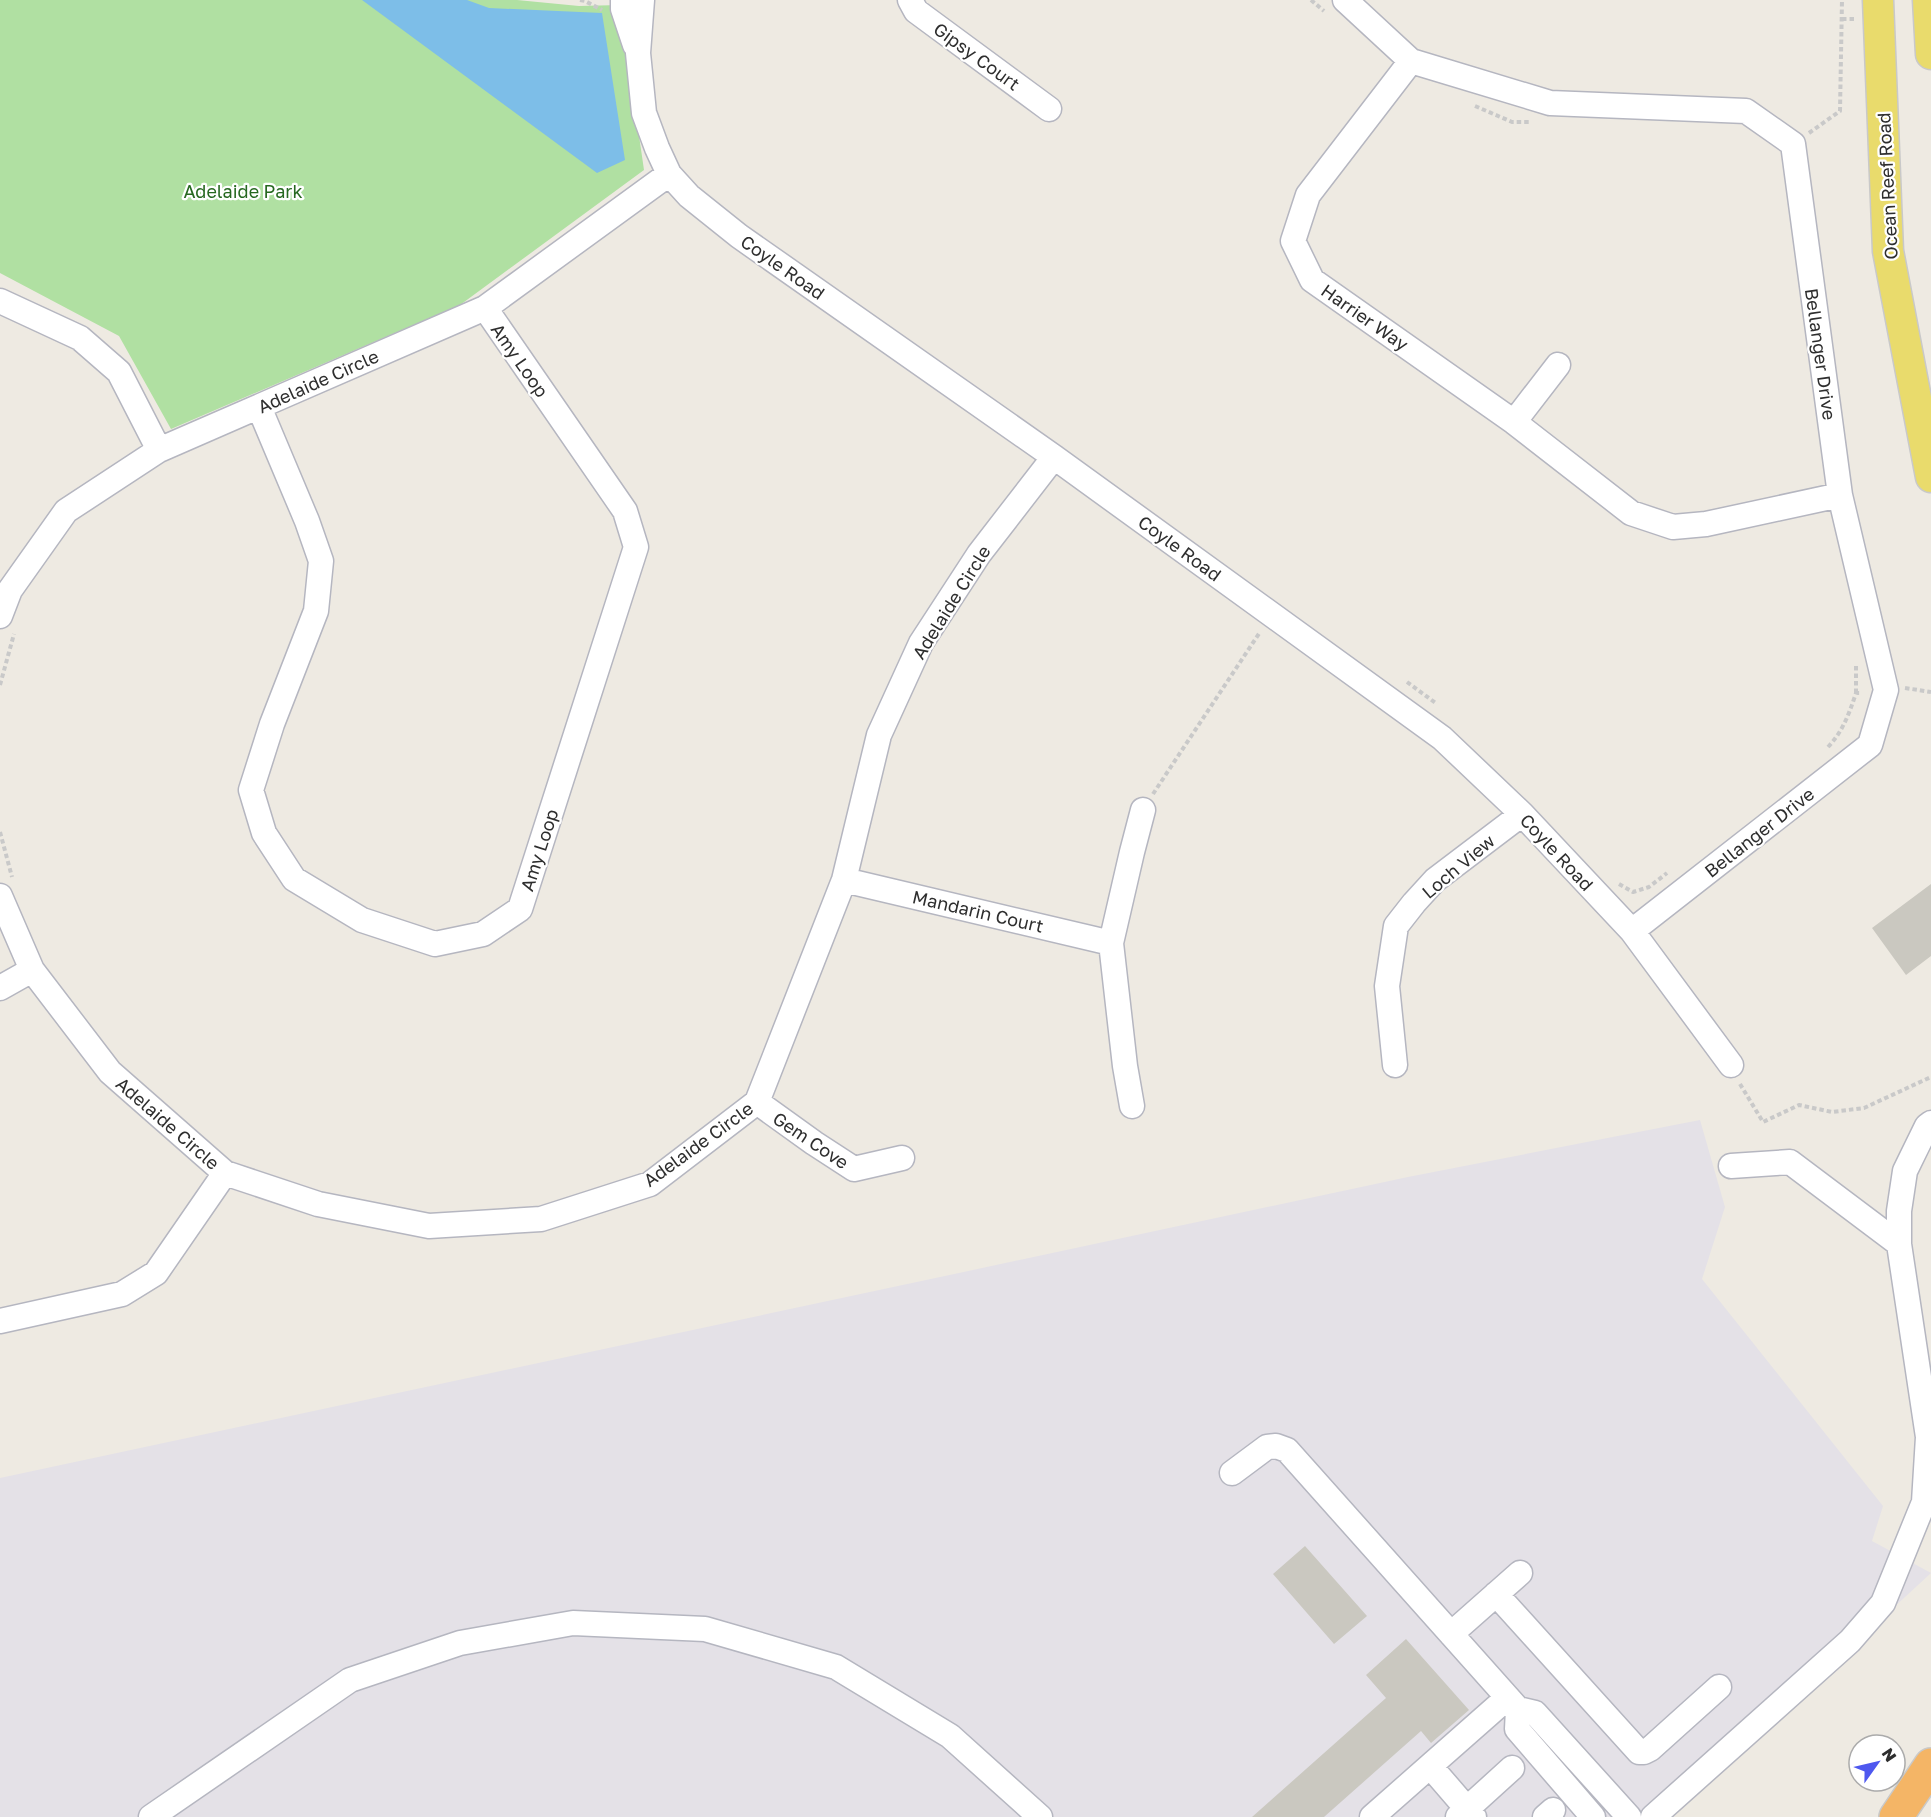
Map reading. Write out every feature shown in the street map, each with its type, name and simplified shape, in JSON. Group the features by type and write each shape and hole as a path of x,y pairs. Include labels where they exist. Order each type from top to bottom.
{"highway":[{"path":"1896,1817 1931,1765"}],"main road":[{"name":"Ocean Reef Road","path":"1878,0 1888,251 1931,477"},
{"path":"1928,0 1931,54"}],"street":[{"name":"Coyle Road","path":"623,0 638,52"},
{"name":"Coyle Road","path":"642,0 638,52 644,113 669,174 689,196 739,236 1054,456 1442,738 1522,814 1632,931 1731,1065"},
{"name":"Gipsy Court","path":"910,0 916,11 1049,109"},
{"path":"1345,0 1411,61 1550,103 1746,111 1793,144"},
{"name":"Harrier Way","path":"1411,61 1308,195 1293,241 1312,280 1514,422 1631,513 1673,527 1706,524 1840,495"},
{"name":"Bellanger Drive","path":"1632,931 1870,745 1886,690 1840,495 1793,144"},
{"name":"Adelaide Circle","path":"8,622 5,588 66,511 159,450 485,308 669,174"},
{"path":"0,301 80,338 119,372 159,450"},
{"name":"Amy Loop","path":"259,407 307,520 321,561 316,611 272,724 251,790 264,833 294,879 362,920 435,944 483,934 520,909 636,547 625,510 485,308"},
{"path":"1514,422 1558,364"},
{"name":"Adelaide Circle","path":"7,891 32,970 110,1072 225,1173 318,1204 429,1226 542,1219 650,1184 757,1102 844,880 879,735 921,643 979,554 1054,456"},
{"path":"1132,1106 1125,1066 1111,943 1143,810"},
{"name":"Loch View","path":"1395,1065 1387,986 1396,926 1435,880 1522,814"},
{"name":"Mandarin Court","path":"844,880 1111,943"},
{"path":"0,988 32,970"},
{"name":"Gem Cove","path":"757,1102 854,1169 903,1158"},
{"path":"1653,1817 1850,1641 1883,1603 1924,1502 1928,1437 1899,1244 1899,1211 1905,1171 1927,1126 1931,1123"},
{"path":"1731,1166 1790,1162 1899,1244"},
{"path":"0,1321 122,1294 156,1273 225,1173"},
{"path":"1232,1473 1267,1448 1276,1446 1287,1450 1512,1703 1535,1713 1629,1817"},
{"path":"1451,1634 1520,1573"},
{"path":"1496,1594 1639,1752 1650,1749 1719,1687"},
{"path":"151,1817 350,1680 460,1643 573,1623 705,1629 836,1667 950,1736 1040,1817"},
{"path":"1372,1817 1430,1766 1512,1703"},
{"path":"1512,1703 1516,1729 1593,1817"},
{"path":"1430,1766 1466,1814 1512,1768"}],"path":[{"path":"1793,144 1840,111 1842,0"},
{"path":"1143,810 1271,614"},
{"path":"0,685 8,622"},
{"path":"1403,680 1439,707"},
{"path":"1822,754 1838,736 1847,720 1856,693 1886,690"},
{"path":"0,832 7,891"},
{"path":"1611,878 1633,892 1649,887 1670,871"},
{"path":"1731,1065 1740,1085 1763,1122 1799,1105 1832,1112 1864,1108 1931,1077"}],"shaded area":[{"path":"1700,1120 1725,1207 1702,1279 1883,1506 1872,1541 1931,1573 1667,1817 0,1817 0,1478 1408,1177"}],"green space":[{"name":"Adelaide Park","path":"0,0 517,0 579,6 620,5 644,170 460,305 171,429 119,336 0,273"}],"water":[{"path":"362,0 467,0 489,8 602,13 625,160 597,173"}],"building":[{"path":"1931,884 1931,956 1906,975 1872,928"},
{"path":"1305,1546 1367,1616 1334,1644 1273,1574"},
{"path":"1406,1639 1469,1710 1431,1743 1421,1731 1324,1817 1252,1817 1386,1698 1366,1675"}]}
